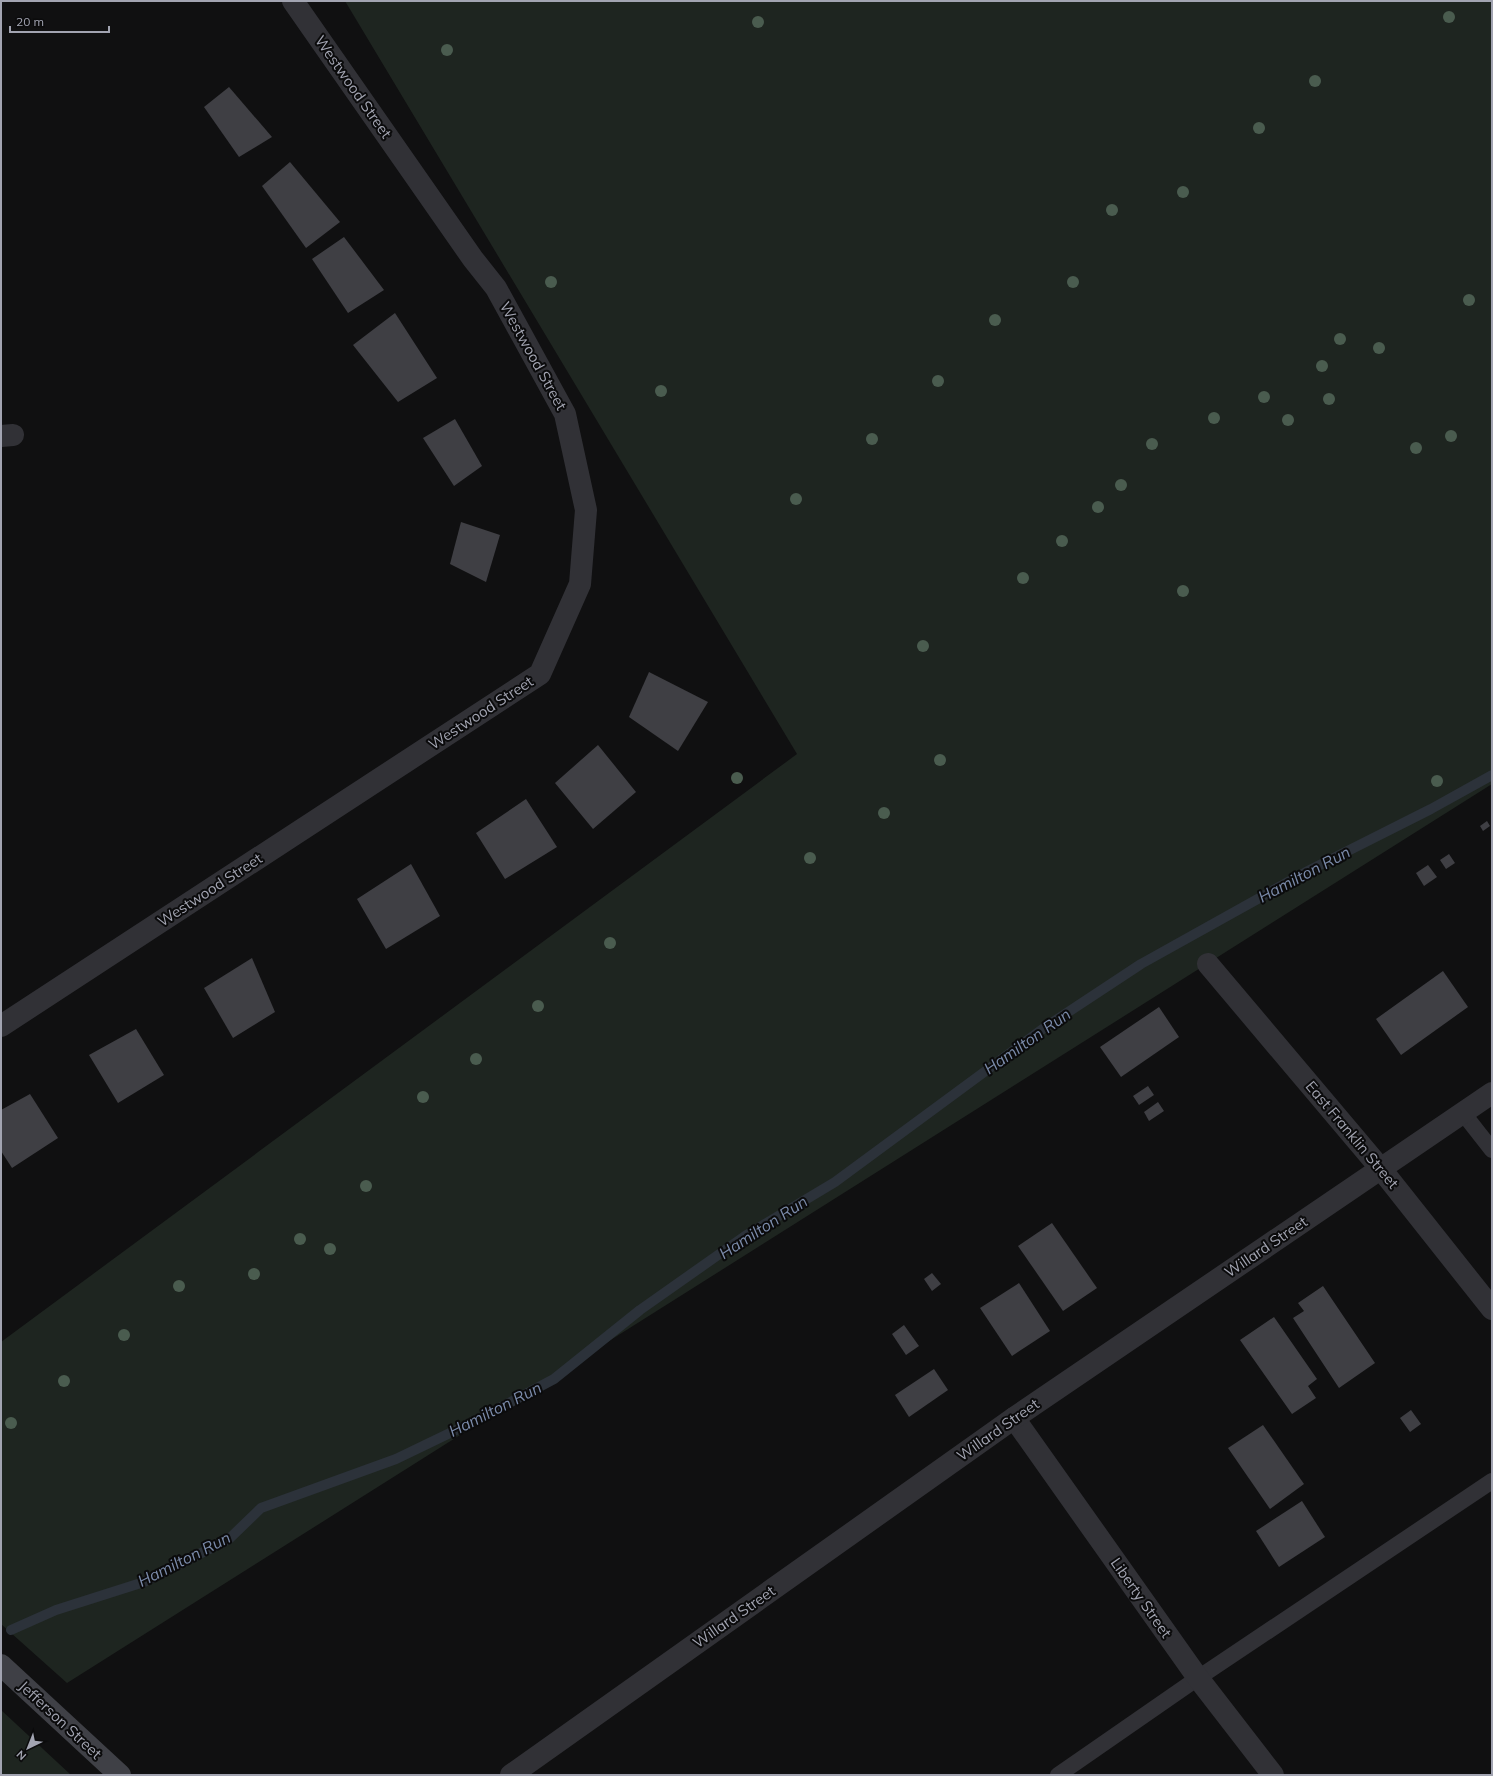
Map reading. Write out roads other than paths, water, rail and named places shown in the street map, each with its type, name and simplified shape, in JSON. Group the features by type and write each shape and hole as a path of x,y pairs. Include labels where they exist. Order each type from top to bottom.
{"main road":[{"name":"Jefferson Street","path":"1,1665 120,1775"}],"street":[{"name":"Westwood Street","path":"1,1026 540,674 580,584 586,510 565,414 496,288 472,258 294,1"},
{"name":"East Franklin Street","path":"1208,964 1381,1170 1492,1309"},
{"name":"Willard Street","path":"511,1775 1014,1418 1381,1170 1492,1093"},
{"name":"Liberty Street","path":"1014,1418 1198,1678 1273,1775"}],"lane":[{"path":"1464,1113 1492,1150"},
{"path":"1058,1775 1198,1678 1492,1481"}],"waterway":[{"name":"Hamilton Run","path":"11,1630 56,1610 144,1582 229,1539 261,1508 396,1459 479,1419 554,1379 640,1310 745,1236 835,1182 1044,1028 1141,964 1306,872 1431,809 1492,775"}]}
